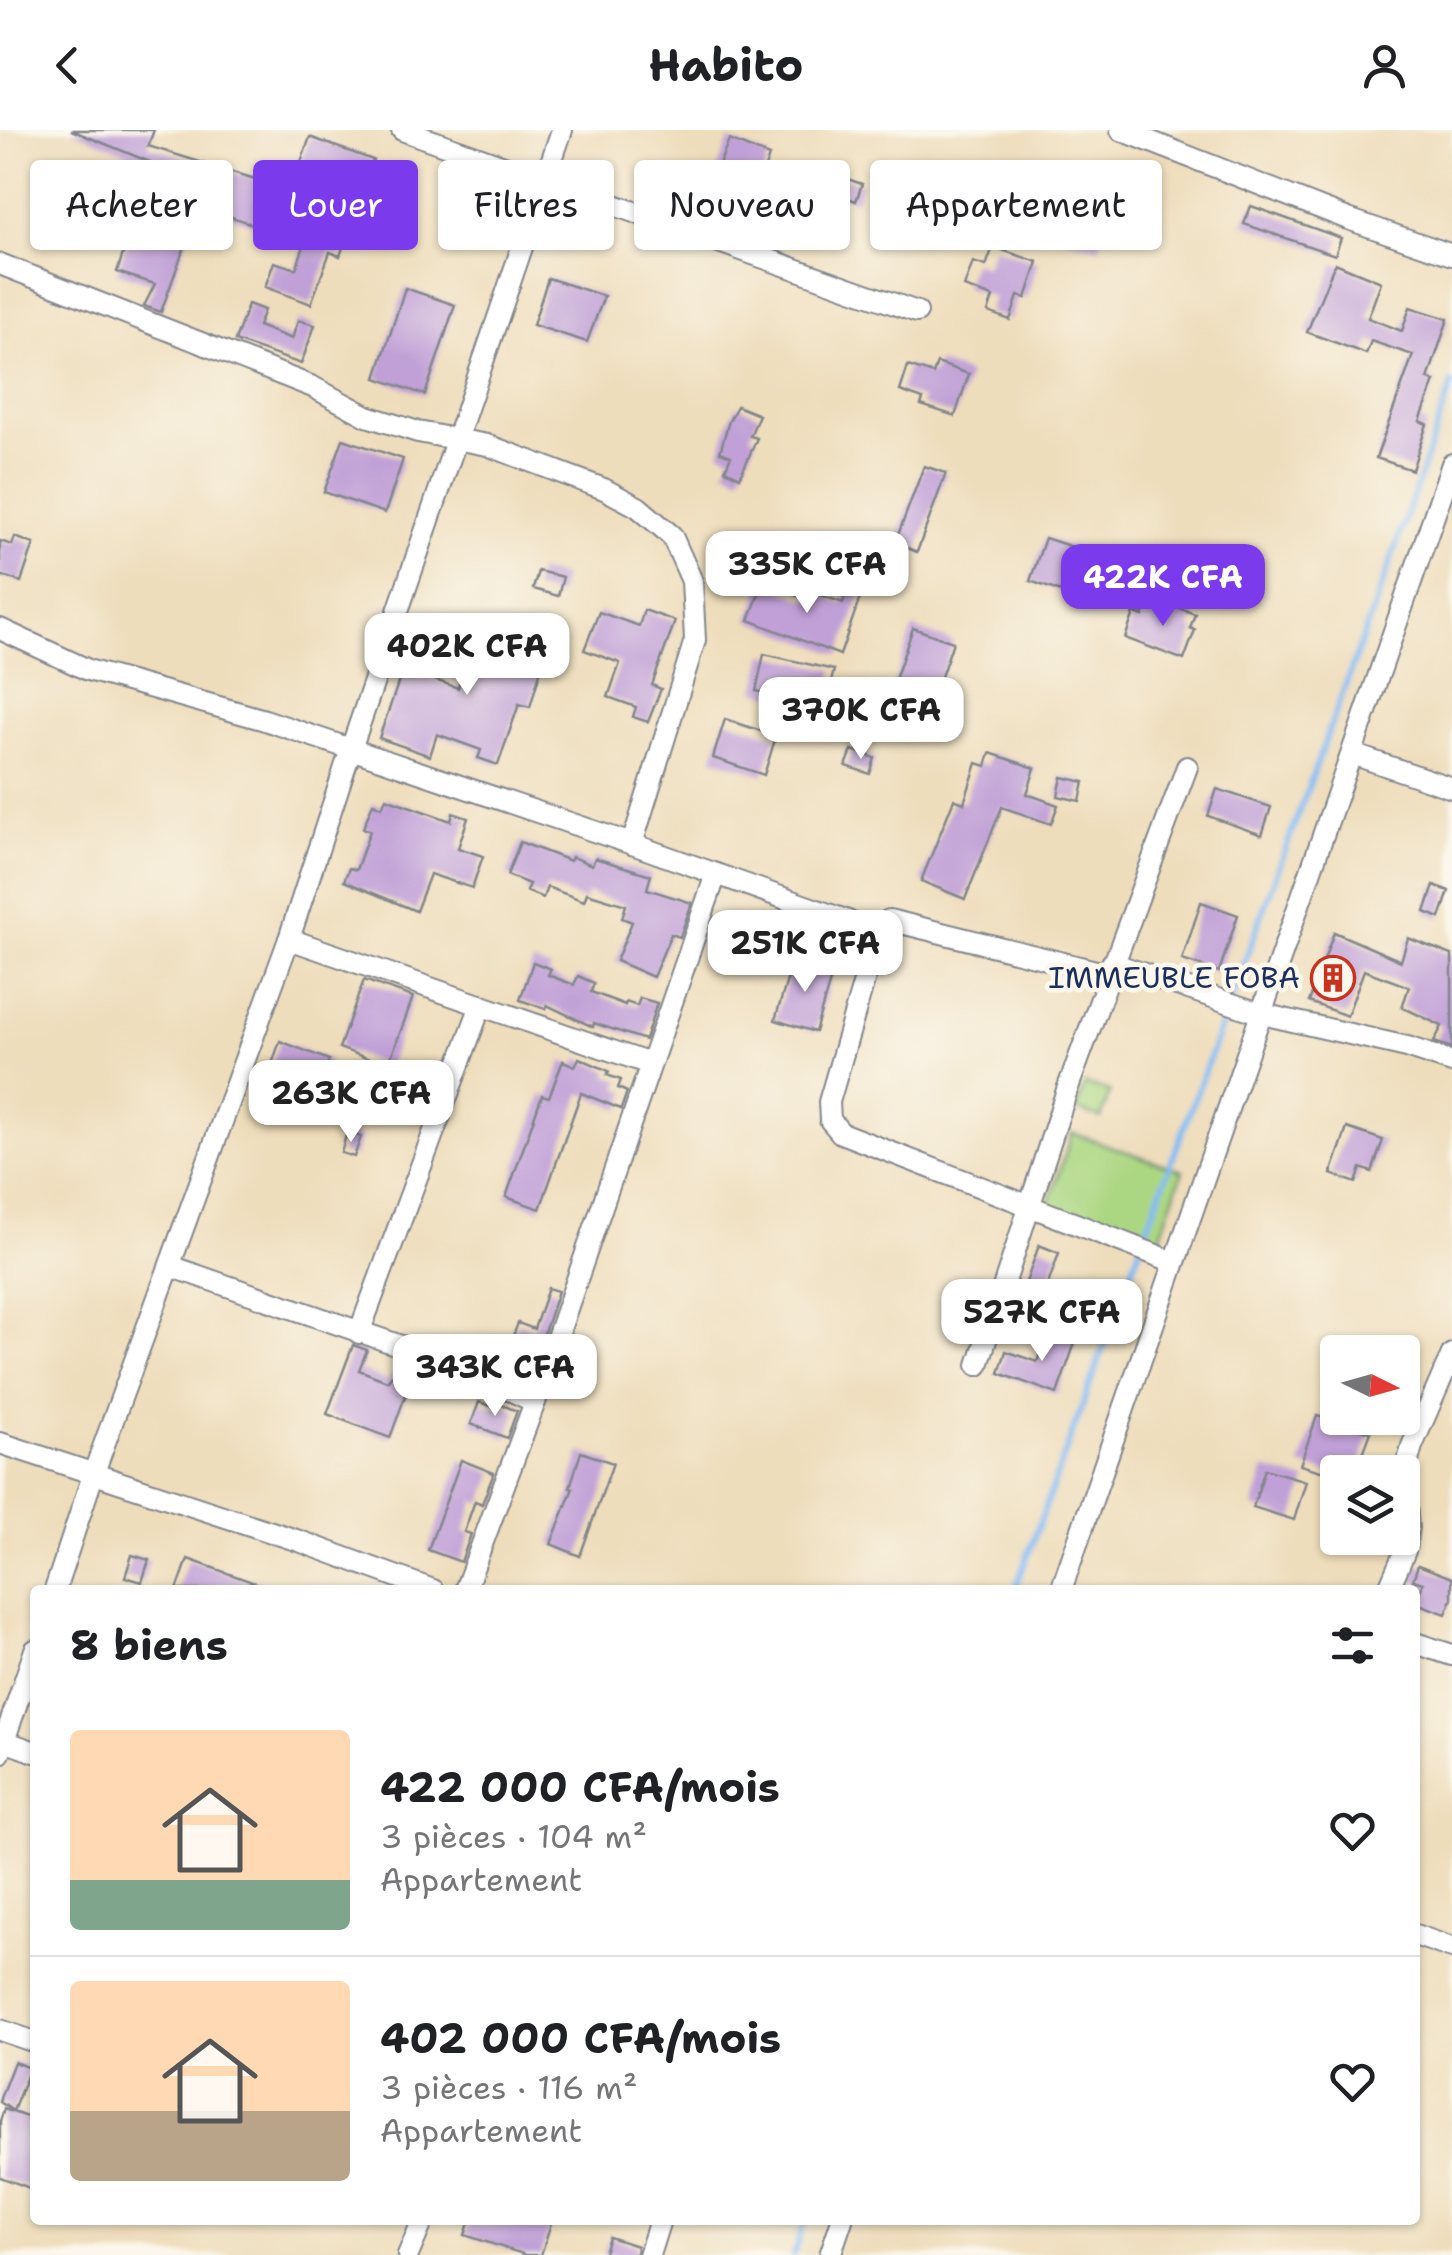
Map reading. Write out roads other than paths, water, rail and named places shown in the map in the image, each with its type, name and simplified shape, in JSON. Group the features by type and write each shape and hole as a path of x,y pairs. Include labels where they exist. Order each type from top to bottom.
{"street":[{"path":"402,130 491,160"},
{"path":"551,160 562,130"},
{"path":"1120,130 1160,136 1348,219 1452,255"},
{"path":"614,203 916,312"},
{"path":"57,1585 290,939 350,749 521,250"},
{"path":"0,264 313,388 367,416 418,432 487,445 553,469 638,506 672,536 692,580 695,640 632,844"},
{"path":"1063,1585 1452,464"},
{"path":"0,628 88,670 265,720 848,921 866,938 869,964 829,1102 830,1120 841,1133 1174,1262"},
{"path":"1352,754 1452,788"},
{"path":"978,1365 1110,969 1187,766"},
{"path":"467,1585 535,1402 716,874"},
{"path":"866,938 889,920 1110,969 1262,1014 1407,1047 1452,1062"},
{"path":"290,939 650,1064"},
{"path":"359,1333 480,1005"},
{"path":"170,1266 456,1365 535,1402"},
{"path":"1390,1585 1405,1551 1408,1527 1404,1476 1412,1446 1452,1354"},
{"path":"0,1443 302,1542 418,1585"},
{"path":"1420,1644 1452,1655"},
{"path":"30,1665 2,1747 30,1751"},
{"path":"1420,1937 1452,1948"},
{"path":"0,2030 30,2040"},
{"path":"408,2255 421,2225"},
{"path":"649,2255 658,2225"},
{"path":"830,2255 840,2225"}],"waterway":[{"path":"1017,1585 1452,384"},
{"path":"793,2255 803,2225"}],"place":[{"name":"IMMEUBLE FOBA","path":"1333,978"}]}
